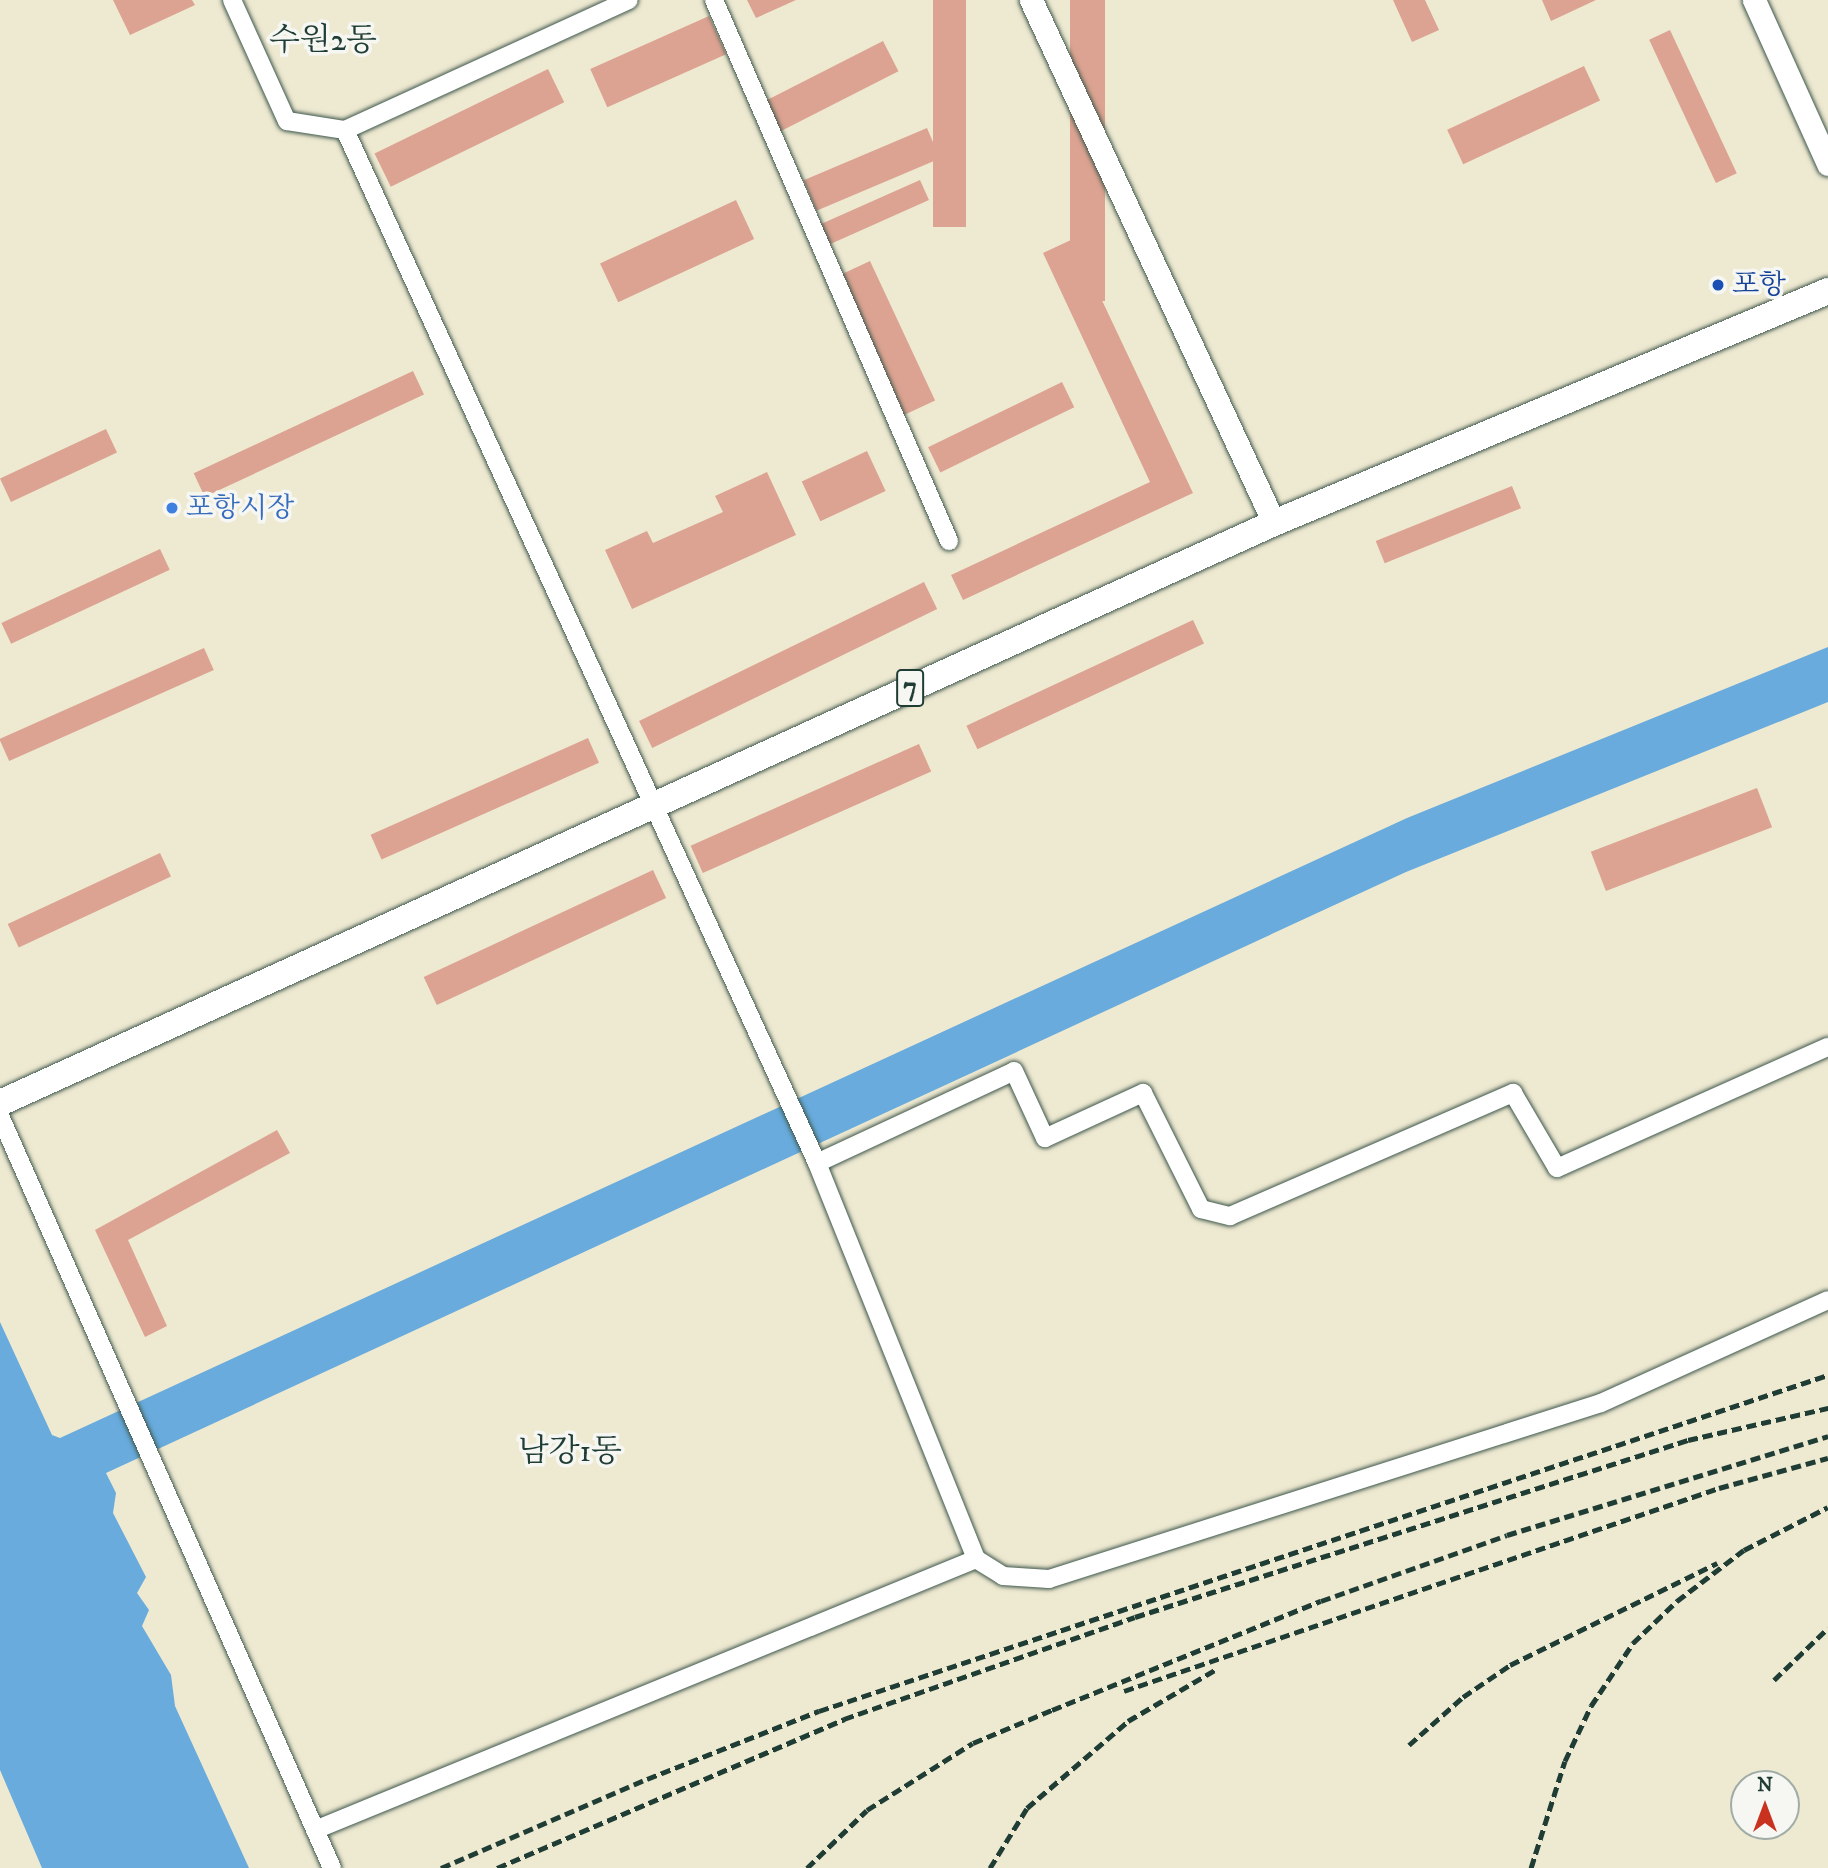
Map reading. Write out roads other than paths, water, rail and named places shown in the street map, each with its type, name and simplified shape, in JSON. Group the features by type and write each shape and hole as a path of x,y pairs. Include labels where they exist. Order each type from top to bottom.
{"highway":[{"name":"7","path":"0,1103 1274,523 1828,291"}],"main road":[{"path":"1031,0 1274,523"},
{"path":"1754,0 1828,164"}],"street":[{"path":"232,0 287,121 345,130 629,0"},
{"path":"714,0 949,541"},
{"path":"345,130 817,1163 976,1559 1003,1576 1049,1578 1601,1403 1828,1300"},
{"path":"817,1163 1014,1071 1045,1138 1143,1093 1201,1209 1230,1216 1513,1093 1557,1168 1828,1047"},
{"path":"0,1116 332,1868"},
{"path":"315,1830 976,1559"}],"water":[{"path":"1828,647 1828,702 1406,872 106,1473 116,1493 113,1513 146,1577 137,1593 149,1610 142,1626 171,1675 175,1706 249,1868 42,1868 0,1770 0,1322 52,1435 60,1438 1407,818"}],"railway":[{"path":"441,1868 647,1779 819,1711 1828,1375"},
{"path":"497,1868 844,1719 1135,1617 1688,1440 1828,1408"},
{"path":"807,1868 867,1810 973,1743 1321,1601 1507,1535 1828,1436"},
{"path":"1124,1691 1719,1488 1828,1458"},
{"path":"1531,1868 1565,1761 1591,1706 1633,1643 1677,1601 1744,1550 1828,1507"},
{"path":"1409,1745 1463,1697 1510,1665 1717,1563"},
{"path":"1774,1680 1828,1628"},
{"path":"990,1868 1027,1808 1128,1721 1215,1670"}],"place":[{"name":"포항","path":"1718,285"},
{"name":"포항시장","path":"172,508"}],"district":[{"name":"수원2동","path":"323,41"},
{"name":"남강1동","path":"570,1452"}]}
